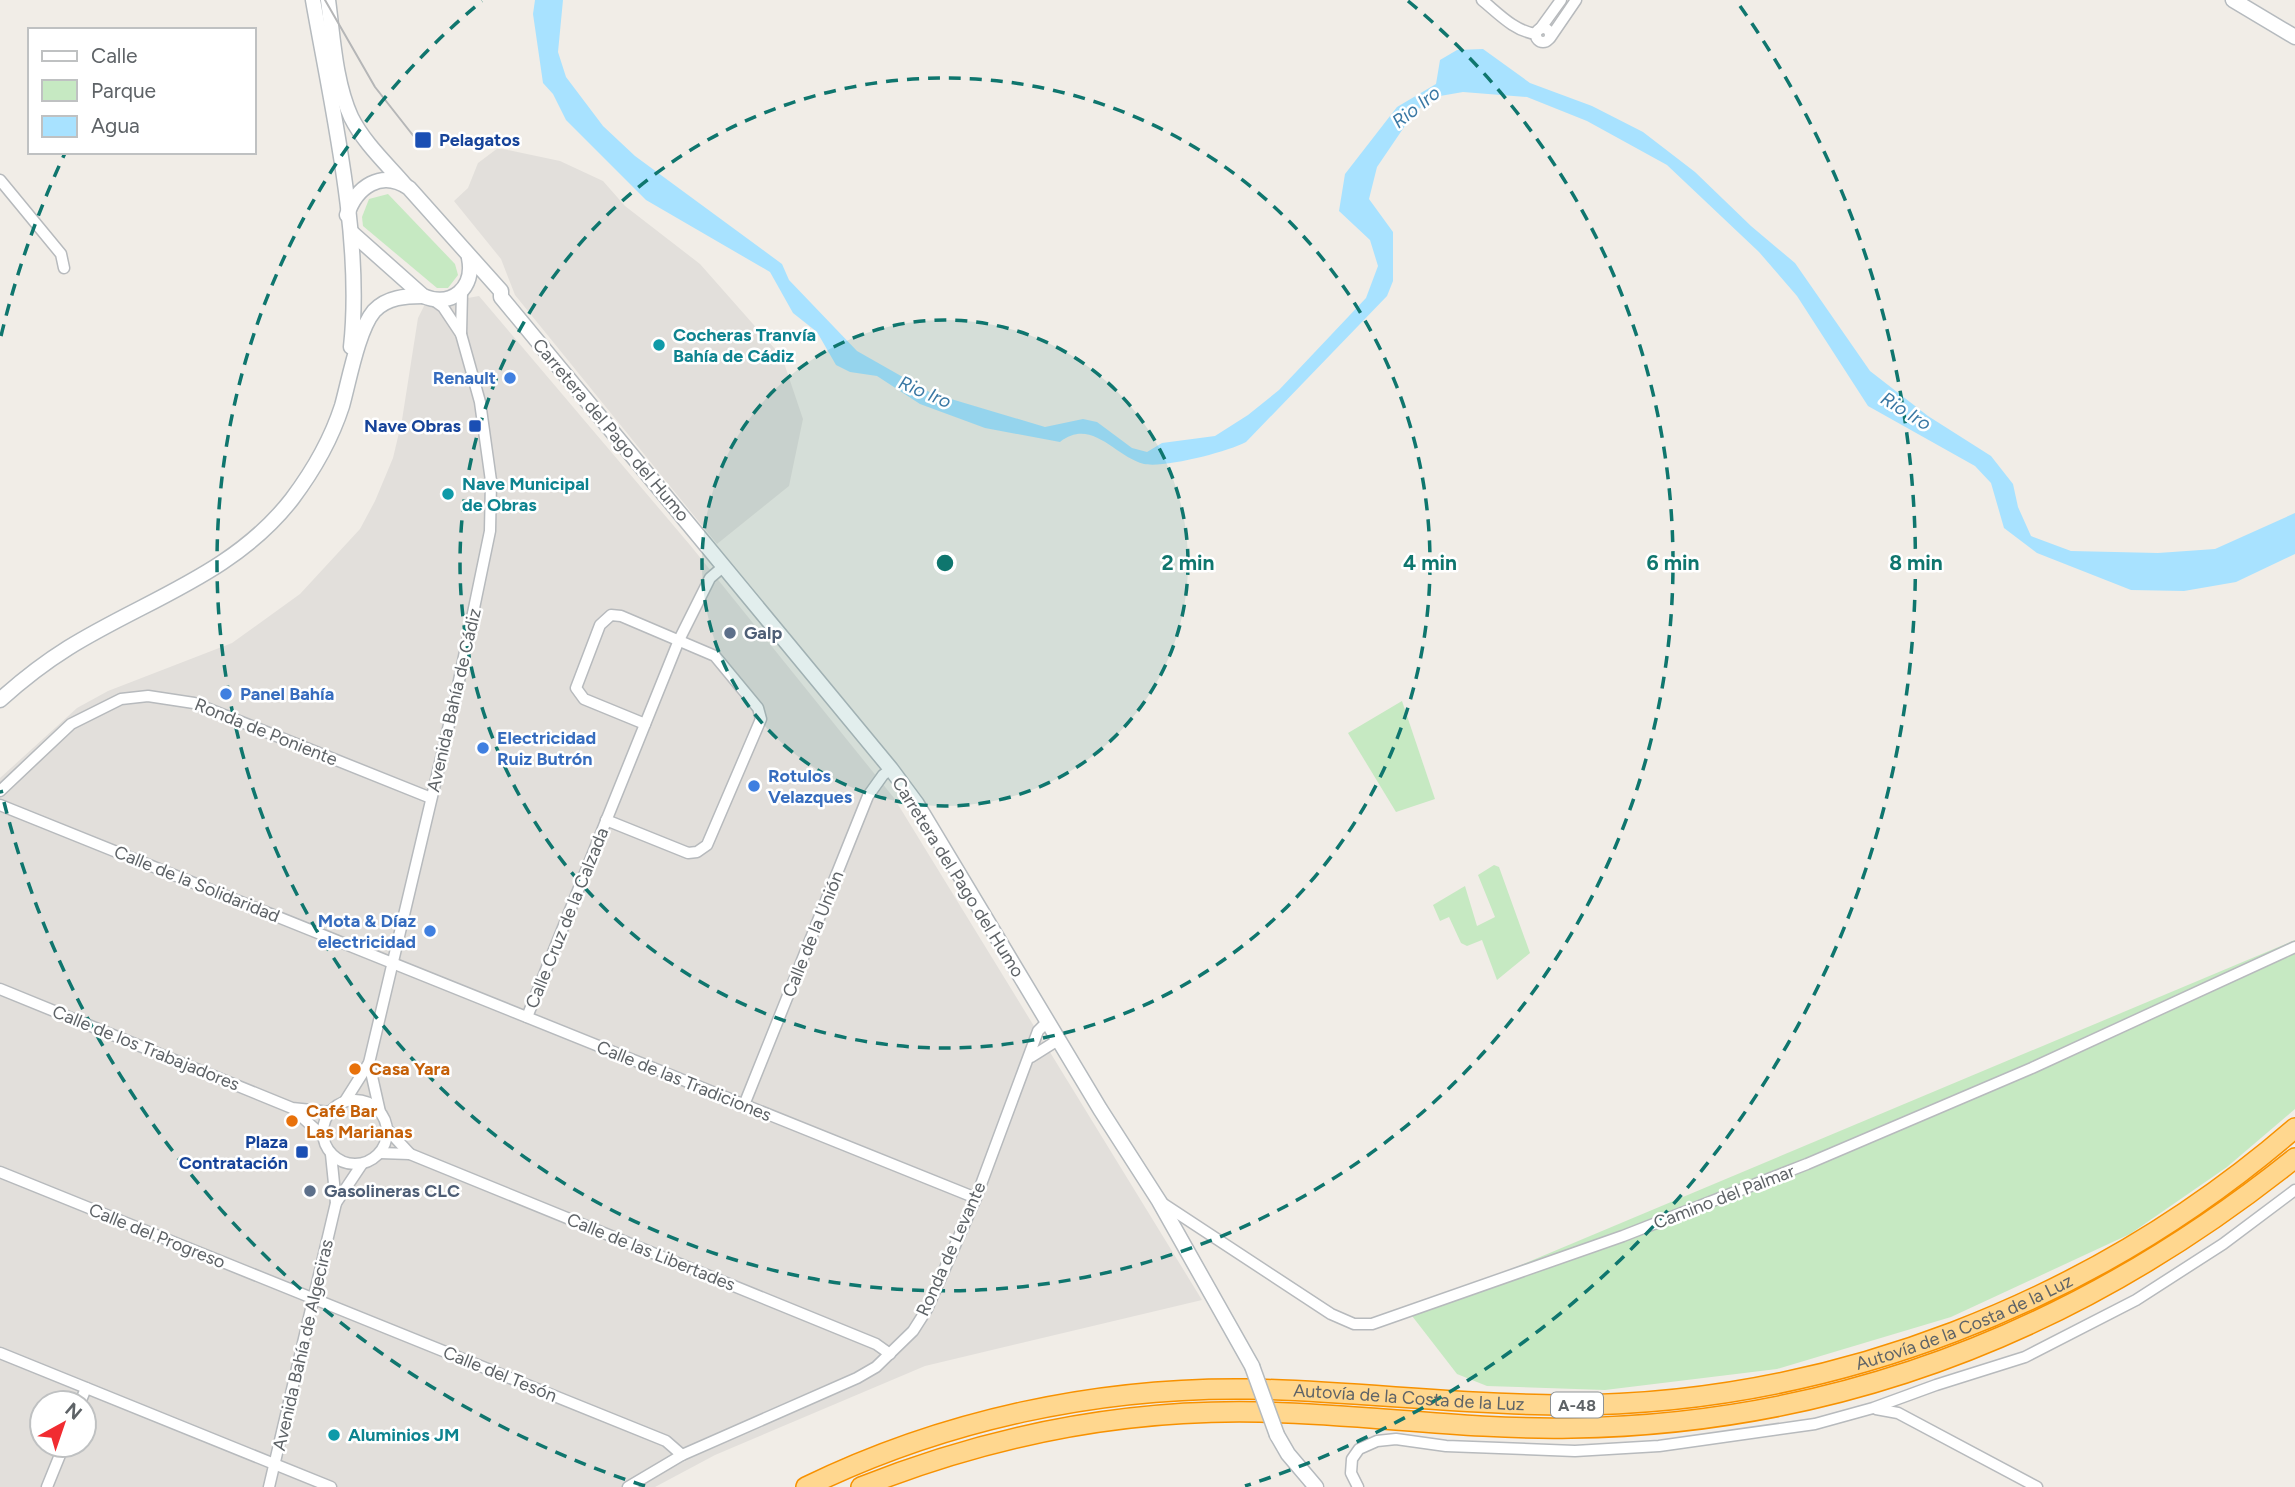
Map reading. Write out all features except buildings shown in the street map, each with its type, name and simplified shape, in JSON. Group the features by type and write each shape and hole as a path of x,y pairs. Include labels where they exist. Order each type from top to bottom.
{"highway":[{"name":"Autovía de la Costa de la Luz","path":"806,1487 869,1459 957,1429 1015,1413 1117,1395 1252,1389 1495,1404 1608,1404 1725,1392 1851,1366 1951,1333 2075,1279 2202,1201 2295,1128"},
{"name":"Autovía de la Costa de la Luz","path":"861,1487 917,1465 1030,1433 1078,1424 1171,1413 1260,1412 1570,1428 1653,1424 1733,1414 1805,1400 1913,1371 2051,1316 2166,1252 2214,1221 2295,1158"}],"main road":[{"path":"313,0 351,232 355,294 351,373"},
{"name":"Carretera del Pago del Humo","path":"328,0 342,90 352,118 369,145 501,292 502,297 917,804 1042,1026 1159,1201 1252,1366 1277,1435 1288,1454 1316,1487"},
{"path":"2233,0 2295,37"},
{"path":"347,215 354,198 369,184 393,180 409,188"},
{"path":"351,232 428,298"},
{"path":"464,290 470,276 469,258"},
{"path":"0,699 68,648 203,576 260,534 290,501 318,461 334,428 365,327 376,309 394,299 450,299 464,290 482,287 502,297"}],"street":[{"path":"1482,0 1513,25 1538,31"},
{"path":"1561,0 1538,31 1540,42 1547,42 1576,0"},
{"path":"0,180 61,254 64,268"},
{"name":"Avenida Bahía de Cádiz","path":"461,334 464,290"},
{"name":"Avenida Bahía de Cádiz","path":"345,1101 369,1063 490,531 488,450 480,402 461,334 443,307 428,298"},
{"name":"Calle Cruz de la Calzada","path":"527,1017 679,640 710,578 724,566"},
{"name":"Calle Cruz de la Calzada","path":"606,820 688,853 697,852 707,845 760,725 758,708 720,662 708,652 616,615 603,621 576,688 578,693 645,724"},
{"name":"Ronda de Poniente","path":"0,790 71,724 121,699 148,696 194,703 431,798"},
{"name":"Calle de la Unión","path":"744,1105 868,796 883,775 891,769"},
{"name":"Calle de la Solidaridad","path":"0,805 393,963"},
{"name":"Camino del Palmar","path":"1159,1201 1331,1314 1354,1324 1372,1324 1584,1251 1807,1164 2032,1068 2295,947"},
{"name":"Calle de las Tradiciones","path":"393,963 976,1198"},
{"name":"Calle de los Trabajadores","path":"0,989 292,1108 330,1112"},
{"name":"Ronda de Levante","path":"628,1487 682,1455 858,1378 890,1354 913,1331 927,1309 976,1198 1042,1026"},
{"path":"1031,1057 1053,1043"},
{"name":"Avenida Bahía de Cádiz","path":"369,1063 381,1113"},
{"path":"345,1101 365,1102 381,1113 387,1129 380,1153 362,1164 350,1164 331,1154 323,1136 330,1112 345,1101"},
{"name":"Calle de los Trabajadores","path":"292,1108 323,1136"},
{"name":"Calle de las Libertades","path":"387,1129 410,1154"},
{"name":"Calle de las Libertades","path":"380,1153 410,1154 876,1344 890,1354"},
{"name":"Avenida Bahía de Algeciras","path":"269,1487 336,1203 331,1154"},
{"name":"Avenida Bahía de Algeciras","path":"336,1203 362,1164"},
{"name":"Calle del Progreso","path":"0,1172 314,1299"},
{"path":"1358,1487 1351,1473 1352,1459 1359,1449 1377,1441 1396,1439 1446,1446 1575,1451 1659,1446 1802,1426 1873,1408 2025,1357 2136,1300 2213,1251 2295,1190"},
{"name":"Calle del Tesón","path":"314,1299 666,1441 682,1455"},
{"path":"0,1353 331,1487"},
{"path":"1873,1408 1898,1413 2037,1487"},
{"path":"47,1487 58,1459"}],"shaded area":[{"path":"498,148 560,161 603,181 625,206 700,264 782,357 803,419 789,486 717,544 515,295 501,259 454,201 468,188 478,163"},
{"path":"479,296 690,545 894,798 1202,1300 925,1366 715,1455 655,1487 0,1487 0,778 77,708 108,691 232,643 300,594 360,529 393,458 402,420 418,318 424,306"}],"green space":[{"path":"388,194 455,264 458,275 448,288 437,288 363,226 362,217 369,199"},
{"path":"1402,701 1435,799 1396,812 1348,733"},
{"path":"1494,865 1499,867 1530,953 1497,980 1482,940 1467,946 1461,943 1449,917 1440,921 1433,905 1465,886 1477,926 1495,917 1478,875"},
{"path":"2295,940 2295,1109 2227,1167 2130,1234 1951,1317 1777,1369 1605,1390 1487,1386 1457,1374 1409,1312"}],"water":[{"name":"Rio Iro","path":"535,0 563,0 558,52 566,77 603,126 635,156 782,264 789,280 857,351 931,393 1045,427 1083,419 1097,422 1132,448 1147,452 1162,443 1215,436 1248,415 1279,390 1366,298 1378,266 1370,240 1339,211 1345,174 1397,107 1436,84 1440,60 1457,50 1483,49 1530,83 1592,106 1643,132 1695,172 1751,226 1795,263 1870,371 1928,416 1991,456 2013,484 2018,507 2031,536 2071,551 2158,553 2215,549 2295,513 2295,554 2236,582 2184,591 2131,590 2037,553 2004,528 1991,483 1975,466 1868,406 1797,296 1759,252 1667,165 1587,121 1527,97 1463,92 1440,96 1415,111 1377,167 1369,199 1393,232 1393,281 1387,296 1246,442 1196,458 1154,465 1133,460 1093,436 1072,435 1060,442 985,428 920,404 877,376 850,372 836,365 817,332 793,313 770,272 646,200 566,120 553,94 543,83 533,14"}],"tram line":[{"path":"325,0 375,87 419,143"}],"place":[{"name":"Pelagatos","path":"423,140"},
{"name":"Cocheras Tranvía Bahía de Cádiz","path":"659,345"},
{"name":"Renault","path":"510,378"},
{"name":"Nave Obras","path":"475,426"},
{"name":"Nave Municipal de Obras","path":"448,494"},
{"name":"Galp","path":"730,633"},
{"name":"Panel Bahía","path":"226,694"},
{"name":"Electricidad Ruiz Butrón","path":"483,748"},
{"name":"Rotulos Velazques","path":"754,786"},
{"name":"Mota & Díaz electricidad","path":"430,931"},
{"name":"Casa Yara","path":"355,1069"},
{"name":"Café Bar Las Marianas","path":"292,1121"},
{"name":"Plaza Contratación","path":"302,1152"},
{"name":"Gasolineras CLC","path":"310,1191"},
{"name":"Aluminios JM","path":"334,1435"}]}
